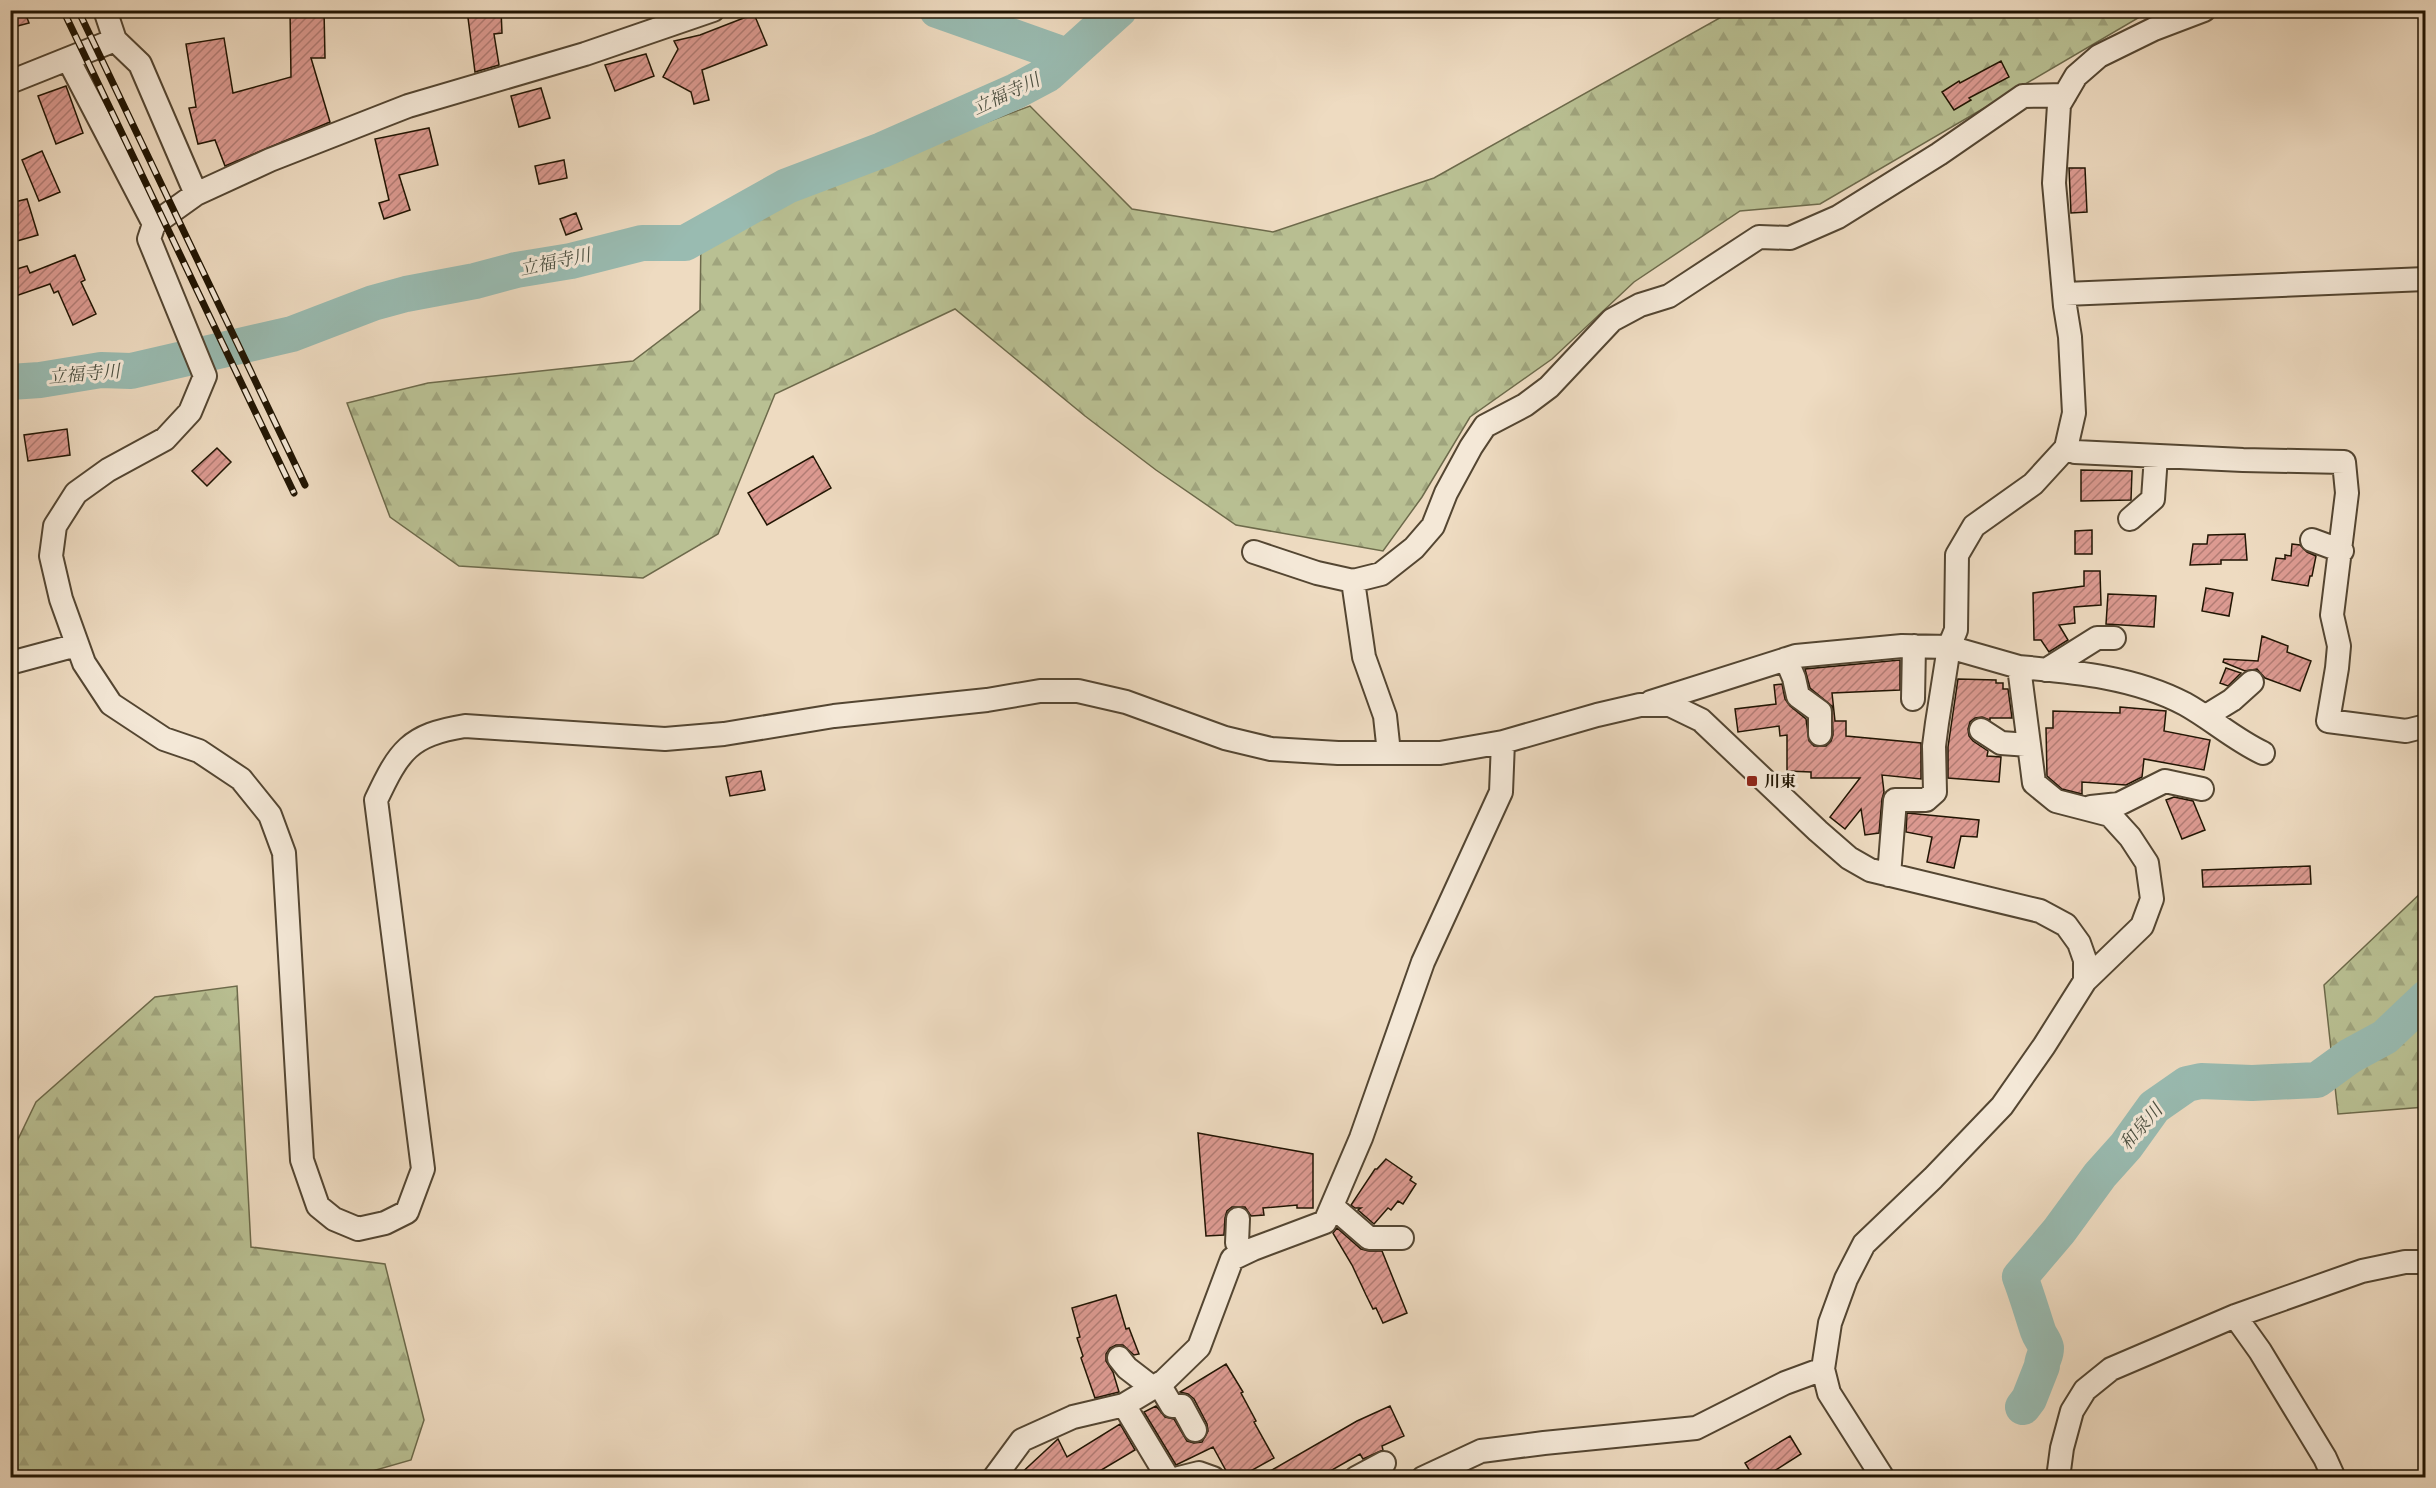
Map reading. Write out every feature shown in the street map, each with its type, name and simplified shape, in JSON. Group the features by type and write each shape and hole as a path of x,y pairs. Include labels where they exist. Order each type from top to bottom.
{"street":[{"path":"105,10 116,40 140,64 196,194"},
{"path":"713,10 585,54 408,106 270,160 196,194 154,224 149,238 181,312 205,376 190,412 165,439 108,470 76,493 55,526 51,556 62,599 84,663 111,704 164,739 199,751 241,779 270,816 284,853 302,1160 318,1206 334,1219 358,1229 385,1223 407,1212 423,1169 376,800 391,768 405,749 438,730 484,726 664,739 724,734 834,716 987,700 1040,691 1078,691 1126,702 1225,738 1271,748 1338,753 1440,753 1503,742 1640,705 1796,656 1914,646 1949,647 2021,668 2045,661 2097,638 2114,638"},
{"path":"1889,875 1895,800 1926,800 1935,792 1934,746 1949,647 1956,630 1957,555 1974,526 2033,484 2066,448 2074,413 2054,183 2059,105 2076,76 2099,56 2154,29 2204,10"},
{"path":"10,82 116,40"},
{"path":"68,59 154,224"},
{"path":"1254,552 1317,573 1353,581 1381,574 1414,548 1432,526 1446,493 1485,426 1526,405 1549,387 1612,320 1640,305 1669,296 1759,237 1790,238 1838,217 1939,154 2023,96 2065,95"},
{"path":"2065,294 2426,279"},
{"path":"2066,448 2075,452 2344,462 2348,493 2332,615 2339,646 2328,721 2406,730 2426,726"},
{"path":"2130,519 2153,499 2156,456"},
{"path":"2312,540 2342,551"},
{"path":"1353,581 1364,657 1384,716 1389,753"},
{"path":"10,663 77,645"},
{"path":"1913,699 1914,646"},
{"path":"1786,659 1798,696 1820,712 1820,734"},
{"path":"2045,661 2148,687 2206,716 2250,748 2263,753"},
{"path":"1883,1478 1829,1394 1823,1369 1830,1323 1846,1279 1864,1244 1933,1178 2002,1106 2085,981 2142,926 2152,899 2147,862 2130,837 2109,815 2056,801 2034,783 2021,668"},
{"path":"2206,716 2252,682"},
{"path":"1640,705 1670,705 1701,720 1745,764 1849,858 1870,870 2040,911 2066,925 2079,943 2085,960 2085,981"},
{"path":"1981,730 2001,743 2029,745"},
{"path":"994,1478 1022,1440 1073,1417 1124,1405 1156,1386 1199,1347 1232,1259 1325,1222 1361,1138 1423,962 1501,792 1503,742"},
{"path":"2084,808 2119,804 2165,781 2202,789"},
{"path":"1332,1206 1369,1238 1402,1238"},
{"path":"1238,1219 1237,1243 1244,1253"},
{"path":"2058,1478 2062,1448 2072,1411 2085,1390 2111,1369 2235,1316 2362,1271 2405,1262 2426,1262"},
{"path":"2235,1316 2260,1351 2325,1458 2334,1478"},
{"path":"1119,1358 1127,1368 1156,1386 1172,1406 1182,1406 1195,1430"},
{"path":"1423,1478 1480,1451 1566,1440 1696,1428 1785,1383 1823,1369"},
{"path":"1124,1405 1168,1478"},
{"path":"1356,1478 1384,1463"},
{"path":"1179,1478 1199,1473 1214,1478"}],"green space":[{"path":"1732,11 2150,11 1820,204 1740,211 1634,282 1552,359 1470,417 1422,497 1383,551 1236,525 1156,470 1085,416 955,309 775,394 718,534 643,578 459,566 390,517 347,403 428,383 633,361 700,310 701,236 797,191 838,178 1030,106 1132,209 1273,232 1434,178"},
{"path":"2425,889 2425,1107 2338,1114 2324,985"},
{"path":"237,986 251,1247 385,1264 424,1420 411,1460 348,1478 11,1477 11,1154 36,1102 155,997"}],"building":[{"path":"10,10 24,10 29,23 10,28"},
{"path":"290,10 324,10 325,58 311,58 330,122 225,166 215,140 198,144 189,108 196,107 186,44 224,38 233,93 291,77"},
{"path":"467,10 501,10 502,33 494,34 499,65 475,72"},
{"path":"754,14 767,45 702,70 709,100 694,104 691,92 663,77 678,49 674,41 700,35"},
{"path":"646,54 654,76 615,91 605,65"},
{"path":"2001,61 2009,77 1969,98 1971,100 1954,110 1942,92 1959,81 1960,83"},
{"path":"66,86 83,133 56,144 38,96"},
{"path":"541,88 550,118 519,127 511,96"},
{"path":"429,128 438,165 399,175 410,210 384,219 379,203 389,200 375,139"},
{"path":"42,151 60,192 39,201 22,160"},
{"path":"564,160 567,178 539,184 535,166"},
{"path":"2069,168 2085,168 2087,212 2071,213"},
{"path":"27,199 38,235 17,241 10,218 10,203"},
{"path":"576,213 582,229 566,235 560,219"},
{"path":"75,255 85,280 81,282 96,314 73,325 58,291 54,293 50,284 10,298 10,271 27,266 30,273"},
{"path":"67,429 70,455 28,461 24,435"},
{"path":"217,448 231,462 207,486 192,471"},
{"path":"813,456 831,488 767,525 748,493"},
{"path":"2081,470 2132,471 2131,500 2081,501"},
{"path":"2092,530 2092,554 2075,554 2075,531"},
{"path":"2245,534 2247,560 2221,560 2221,564 2190,565 2193,544 2207,544 2208,535"},
{"path":"2292,544 2300,545 2307,552 2316,556 2308,586 2272,580 2276,558 2285,559 2285,555 2291,556"},
{"path":"2084,571 2100,571 2101,605 2074,607 2075,623 2059,625 2068,640 2049,652 2041,640 2034,640 2033,593 2084,586"},
{"path":"2206,588 2233,593 2229,616 2202,611"},
{"path":"2108,594 2156,596 2154,627 2106,624"},
{"path":"2262,636 2288,646 2287,652 2311,661 2300,691 2265,678 2257,669 2245,671 2223,662 2224,659 2258,661"},
{"path":"1900,660 1900,690 1832,693 1835,721 1846,721 1846,736 1921,743 1921,779 1882,775 1884,792 1879,833 1865,835 1861,809 1845,829 1830,817 1860,778 1811,778 1811,772 1787,771 1787,735 1780,736 1779,726 1738,732 1735,709 1776,704 1774,685 1782,684 1785,699 1806,719 1809,741 1814,746 1826,746 1833,735 1832,706 1810,688 1805,669"},
{"path":"2226,668 2241,673 2228,686 2220,683"},
{"path":"1958,679 1996,680 1996,683 2003,683 2003,689 2008,689 2012,718 1990,718 1990,720 1982,717 1975,718 1970,722 1968,729 1973,741 1988,751 1987,756 2001,757 1999,782 1948,778 1948,747"},
{"path":"2120,707 2166,711 2164,731 2210,740 2204,770 2144,759 2142,777 2126,785 2082,782 2082,794 2062,789 2047,776 2046,728 2053,728 2053,711 2120,713"},
{"path":"761,771 765,790 730,796 726,777"},
{"path":"2174,797 2193,801 2205,830 2182,839 2166,800"},
{"path":"1907,813 1979,820 1977,837 1961,836 1954,868 1927,862 1932,837 1906,832"},
{"path":"2310,866 2311,884 2203,887 2202,870"},
{"path":"1198,1133 1313,1154 1313,1208 1297,1208 1297,1205 1263,1208 1264,1215 1251,1216 1245,1207 1232,1207 1227,1211 1225,1218 1224,1235 1206,1236"},
{"path":"1386,1159 1412,1177 1410,1180 1416,1184 1403,1204 1398,1201 1391,1210 1388,1208 1374,1224 1358,1210 1361,1208 1351,1205 1375,1169"},
{"path":"1337,1228 1361,1249 1382,1251 1407,1313 1383,1323 1376,1308 1373,1309 1352,1265 1333,1233"},
{"path":"1116,1295 1126,1329 1129,1328 1139,1354 1134,1355 1123,1345 1110,1348 1106,1354 1106,1361 1113,1372 1119,1392 1095,1398 1081,1358 1083,1356 1077,1338 1080,1337 1072,1308"},
{"path":"1226,1364 1243,1392 1241,1393 1256,1421 1254,1422 1274,1458 1238,1478 1230,1478 1213,1447 1176,1465 1144,1412 1156,1406 1165,1417 1174,1419 1187,1441 1202,1442 1208,1431 1207,1424 1194,1399 1180,1392"},
{"path":"1390,1406 1404,1436 1382,1446 1383,1450 1363,1459 1360,1454 1318,1478 1258,1478 1357,1421"},
{"path":"1120,1424 1135,1450 1088,1478 1016,1478 1058,1439 1067,1457"},
{"path":"1790,1436 1801,1454 1763,1478 1754,1478 1745,1463"}],"waterway":[{"path":"937,10 1067,56"},
{"name":"立福寺川","path":"10,382 40,380 101,370 131,371 292,334 373,303 406,294 475,281 516,270 571,261 642,243 685,243 787,186 882,150 1016,91 1048,74 1119,10"},
{"name":"和泉川","path":"2023,1407 2029,1399 2042,1366 2046,1348 2020,1277 2059,1231 2154,1107 2187,1084 2201,1081 2252,1083 2317,1080 2350,1056 2385,1037 2426,998"}],"railway":[{"path":"63,10 294,493"},
{"path":"78,10 305,485"}],"place":[{"name":"川東","path":"1752,781"}]}
